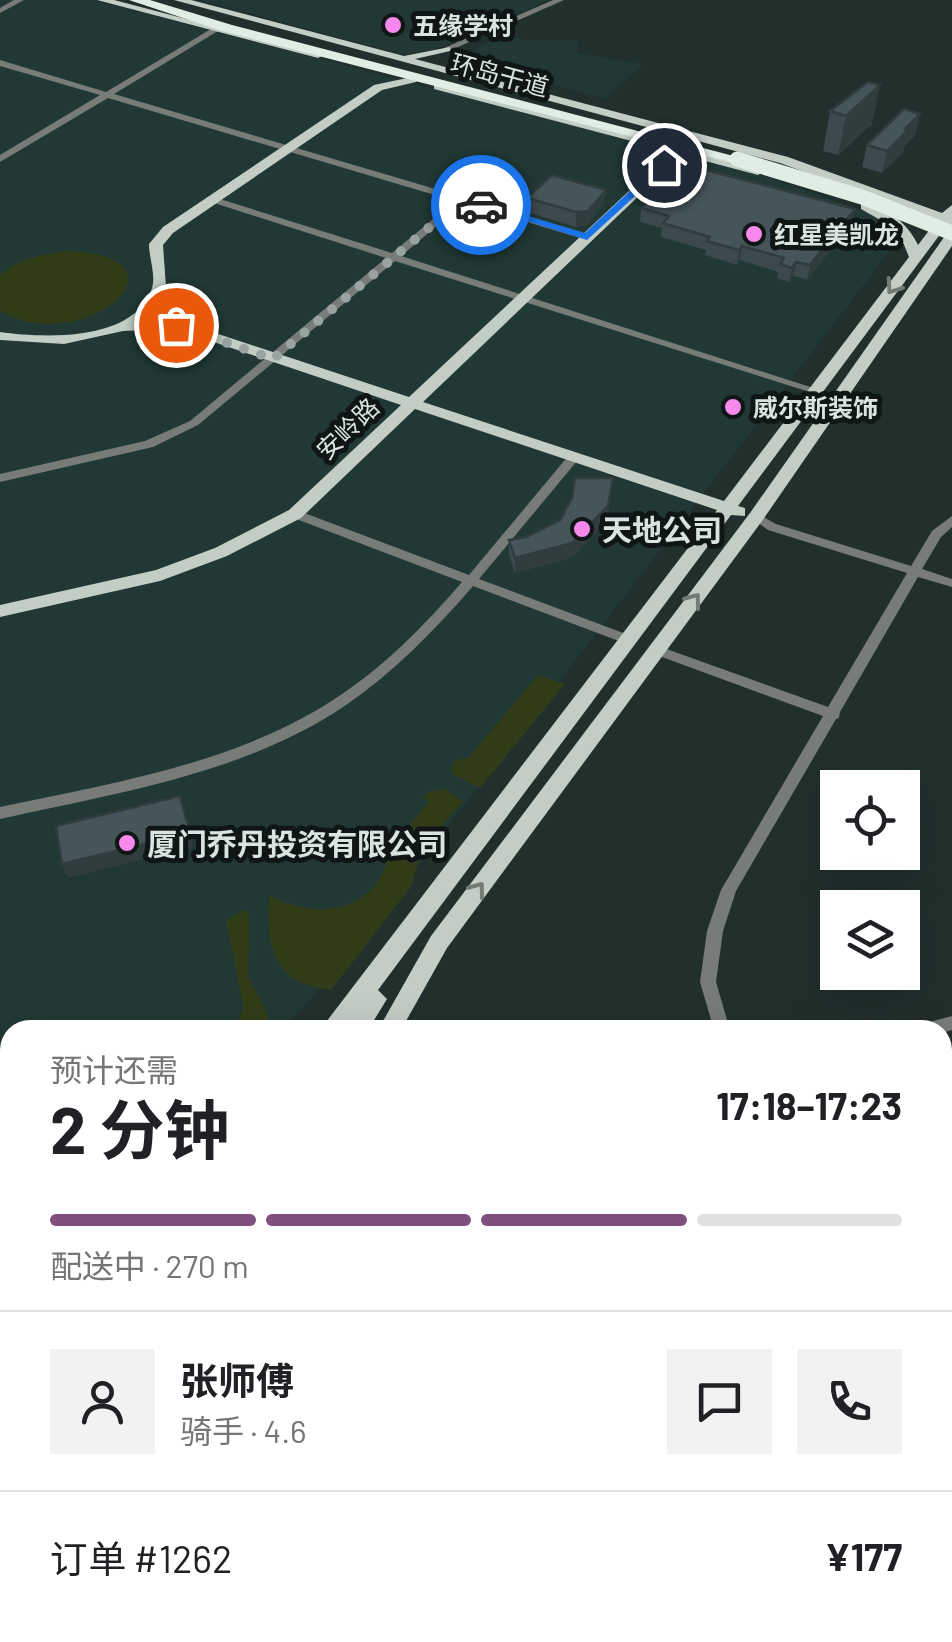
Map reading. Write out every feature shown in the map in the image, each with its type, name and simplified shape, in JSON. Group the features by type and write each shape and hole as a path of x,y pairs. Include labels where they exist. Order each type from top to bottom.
{"highway":[{"path":"118,0 276,45 354,60"},
{"name":"环岛干道","path":"136,0 257,36 310,43 740,157"},
{"name":"环岛干道","path":"167,0 279,28 354,60 740,157"},
{"path":"257,36 277,34 279,28"},
{"path":"740,157 949,229"}],"main road":[{"path":"102,0 693,154 949,229"},
{"path":"179,0 784,160 900,200 949,229"},
{"path":"400,57 420,58 446,49"},
{"path":"446,49 436,59 447,70"},
{"path":"378,71 378,87"},
{"path":"176,325 160,289 156,244 168,230 378,87 412,80"},
{"path":"658,145 668,156 664,165"},
{"path":"664,165 693,154"},
{"name":"安岭路","path":"0,611 160,575 221,552 295,514 664,165"},
{"path":"900,200 936,202 952,195"},
{"path":"866,206 904,228 921,264"},
{"path":"341,1020 817,391 949,229"},
{"path":"376,1020 439,942 756,517 921,264 952,260"},
{"path":"117,328 140,315 160,289"},
{"path":"0,336 54,341 117,328 176,325 756,517"},
{"path":"363,1020 610,683 671,587"},
{"path":"395,1020 439,942"}],"street":[{"path":"0,10 20,0"},
{"path":"446,49 560,0"},
{"path":"0,159 214,31"},
{"path":"0,62 587,237"},
{"path":"0,478 149,444 194,423 463,199"},
{"path":"214,200 817,391"},
{"path":"0,813 196,769 252,749 301,724 378,674 418,638 573,458"},
{"path":"295,514 629,640"},
{"path":"756,517 772,527 952,583"},
{"path":"719,1020 708,982 715,931 724,904 936,534 952,520"},
{"path":"656,650 834,714"}],"shaded area":[{"path":"0,0 94,0 759,174 878,216 894,233 896,243 338,969 292,1020 0,1020"},
{"name":"五缘学村","path":"200,0 549,0 434,50 402,54"},
{"path":"506,34 523,40 578,40 577,53 642,64 606,99 456,58"}],"green space":[{"path":"68,251 107,258 126,270 127,286 115,302 92,315 63,323 31,323 0,311 0,275 41,255"},
{"path":"538,675 565,684 480,788 452,774 453,761 468,758"},
{"path":"445,789 463,801 421,851 411,887 331,990 307,985 290,975 272,944 270,896 316,909 360,899 382,875 393,845 429,802 423,797 430,791"},
{"path":"245,910 249,916 248,977 269,1020 239,1020 243,1007 226,920"}],"building":[{"path":"868,82 880,85 846,116 830,111"},
{"path":"904,109 920,114 887,151 867,145"},
{"name":"红星美凯龙","path":"687,165 855,209 810,265 796,262 792,268 780,264 784,258 707,241 710,237 663,223 669,216 641,208"},
{"path":"552,175 606,190 588,211 576,212 527,198"},
{"path":"575,478 613,478 608,506 572,543 515,558 509,540 526,537 560,520 572,498"},
{"name":"厦门乔丹投资有限公司","path":"180,796 190,833 62,864 56,826"}],"way so far":[{"path":"176,325 273,359 463,199 481,205"}],"place":[{"name":"五缘学村","path":"393,25"},
{"name":"红星美凯龙","path":"754,234"},
{"name":"威尔斯装饰","path":"733,407"},
{"name":"天地公司","path":"582,529"},
{"name":"厦门乔丹投资有限公司","path":"127,843"}],"route":[{"path":"481,205 587,237 664,165"}]}
